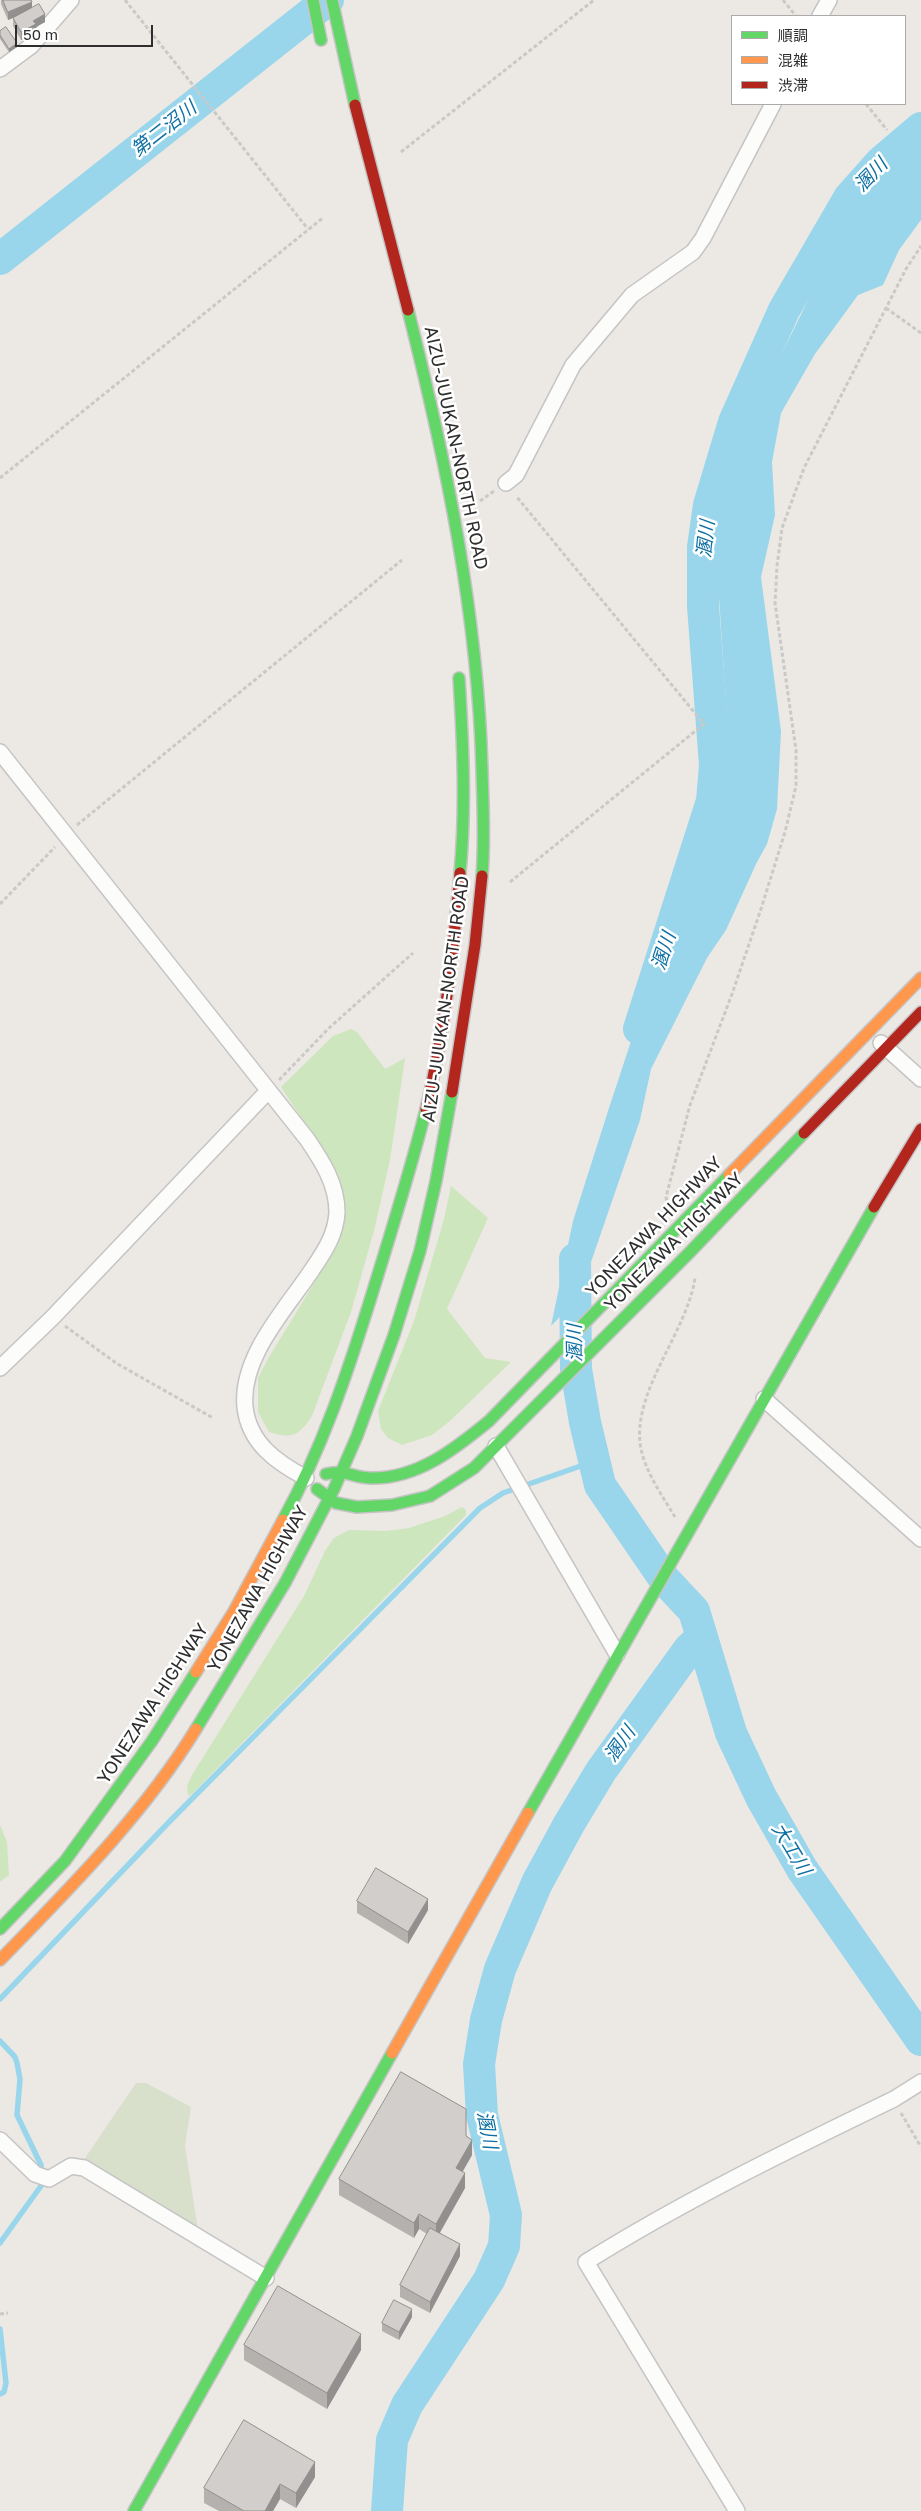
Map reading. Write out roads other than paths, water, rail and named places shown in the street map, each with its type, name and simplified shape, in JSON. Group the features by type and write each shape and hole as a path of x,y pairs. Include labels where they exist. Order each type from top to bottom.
{"main road":[{"path":"313,0 323,46"},
{"name":"AIZU-JUUKAN-NORTH ROAD","path":"328,1500 357,1436 394,1335 420,1251 436,1181 475,945 484,852 484,807 475,655 453,502 431,402 338,32 332,0"},
{"name":"AIZU-JUUKAN-NORTH ROAD","path":"436,487 441,514"},
{"name":"AIZU-JUUKAN-NORTH ROAD","path":"306,1478 354,1351 403,1200 427,1104 441,1028 454,938 462,849 462,725 459,666"},
{"name":"YONEZAWA HIGHWAY","path":"306,1478 342,1471 367,1478 402,1475 451,1452 489,1421 921,978"},
{"name":"YONEZAWA HIGHWAY","path":"306,1478 328,1500 357,1507 373,1507 392,1505 430,1496 474,1468 691,1252 921,1012"},
{"path":"134,2511 617,1654 688,1535 764,1399 921,1129"},
{"name":"YONEZAWA HIGHWAY","path":"0,1929 65,1861 152,1741 233,1613 306,1478"},
{"name":"YONEZAWA HIGHWAY","path":"0,1960 81,1877 177,1760 285,1584 328,1500"}],"street":[{"path":"0,70 31,46 72,0"},
{"path":"821,15 829,0"},
{"path":"506,483 516,476 579,358 632,295 693,252 703,238 772,105"},
{"path":"0,752 307,1139 322,1162 334,1188 337,1211 333,1234 324,1254 255,1355 245,1388 248,1423 262,1448 274,1459 306,1478"},
{"path":"869,1032 921,1079"},
{"path":"0,1368 53,1317 268,1092"},
{"path":"764,1399 921,1539"},
{"path":"498,1443 617,1654"},
{"path":"737,2511 586,2262 700,2195 894,2099 916,2085"},
{"path":"0,2140 35,2174 48,2179 72,2166 84,2168 266,2278"}],"water":[{"path":"921,145 921,220 899,250 883,285 858,295 815,354 781,413 772,462 775,515 761,577 781,731 777,809 767,844 726,930 707,958 651,1069 640,1120 590,1265 584,1292 551,1326 573,1221 609,1108 642,1008 682,931 721,810 730,763 716,552 719,511 734,453 747,418 769,380 847,220 876,184 901,158"}],"waterway":[{"name":"第二沼川","path":"0,259 328,0"},
{"name":"溷川","path":"639,1029 712,801 715,765 703,606 703,547 709,505 734,422 784,310 849,198 881,162 921,128"},
{"name":"大工川","path":"575,1259 576,1369 585,1422 600,1485 665,1580 694,1611 731,1733 761,1797 802,1869 921,2040"},
{"path":"0,1999 170,1821 480,1508 503,1493 595,1461"},
{"name":"溷川","path":"387,2511 392,2440 407,2405 489,2280 504,2246 506,2215 482,2115 479,2064 486,2020 500,1969 537,1883 601,1771 689,1649 702,1637"},
{"path":"0,2041 15,2057 17,2063 20,2079 17,2115 41,2165 41,2186 0,2243"},
{"path":"0,2329 6,2383 4,2392 0,2394"}]}
